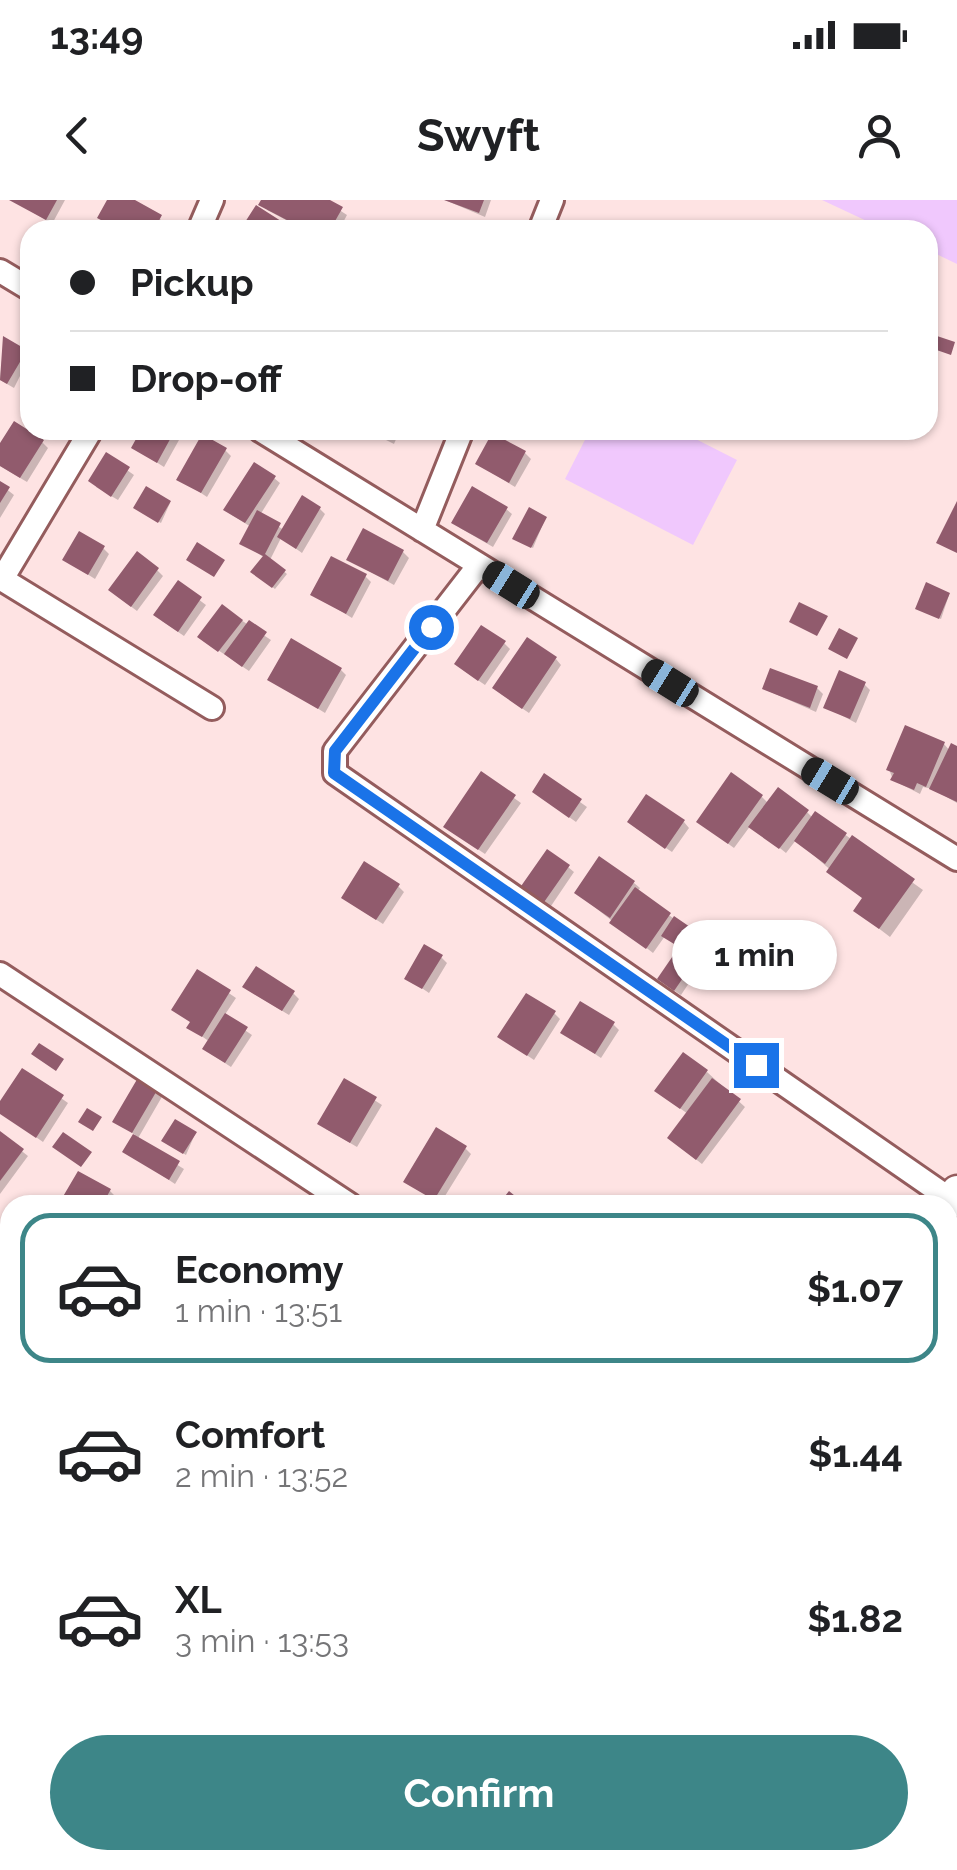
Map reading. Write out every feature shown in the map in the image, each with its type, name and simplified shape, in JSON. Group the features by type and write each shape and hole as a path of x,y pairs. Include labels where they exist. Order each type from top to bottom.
{"street":[{"path":"85,440 1,579 212,708"},
{"path":"276,440 957,860"},
{"path":"422,530 458,440"},
{"path":"479,565 335,751 334,773 946,1195"},
{"path":"0,974 335,1195"}],"shaded area":[{"path":"822,200 957,200 957,264 938,255 938,220 865,220"},
{"path":"585,440 698,440 737,460 693,545 565,479"}],"building":[{"path":"9,200 57,200 46,220"},
{"path":"107,200 135,200 162,215 159,220 97,218"},
{"path":"261,200 330,200 343,207 336,220 287,220 258,205"},
{"path":"444,200 484,200 479,213"},
{"path":"256,205 279,220 246,220"},
{"path":"3,336 20,346 20,362 7,384 0,380"},
{"path":"938,336 955,342 951,355 938,350"},
{"path":"14,421 20,425 20,440 44,440 20,478 0,466 0,443"},
{"path":"135,440 170,440 157,463 131,448"},
{"path":"199,440 213,440 227,448 201,493 176,480"},
{"path":"488,440 505,440 526,451 509,483 475,464"},
{"path":"106,452 130,467 111,497 88,481"},
{"path":"254,462 276,476 245,523 223,510"},
{"path":"0,481 10,487 0,503"},
{"path":"146,486 171,501 158,523 133,508"},
{"path":"472,486 508,507 487,543 451,523"},
{"path":"302,495 321,507 296,549 277,537"},
{"path":"957,501 957,553 936,543"},
{"path":"529,507 547,517 531,548 512,539"},
{"path":"257,510 281,523 265,554 286,570 272,588 250,572 263,556 239,544"},
{"path":"363,528 404,550 388,581 346,560"},
{"path":"79,531 105,546 88,575 62,560"},
{"path":"197,542 225,560 214,577 186,560"},
{"path":"137,551 159,568 131,607 108,590"},
{"path":"331,556 367,574 346,614 310,595"},
{"path":"178,580 202,597 178,632 153,615"},
{"path":"926,582 950,593 939,619 915,609"},
{"path":"799,602 828,616 817,636 789,622"},
{"path":"222,604 243,620 218,652 197,637"},
{"path":"249,620 267,632 242,667 224,654"},
{"path":"481,625 506,641 478,681 454,664"},
{"path":"839,628 858,638 847,659 828,649"},
{"path":"527,637 557,657 522,709 492,688"},
{"path":"291,638 342,668 318,709 267,680"},
{"path":"770,668 818,686 810,708 762,689"},
{"path":"839,670 866,682 850,719 823,708"},
{"path":"905,725 945,742 926,787 917,783 914,790 890,780 894,773 886,770"},
{"path":"951,743 957,746 957,802 929,789"},
{"path":"481,771 516,795 478,850 443,827"},
{"path":"731,772 763,795 728,844 696,822"},
{"path":"544,773 582,799 569,818 532,792"},
{"path":"778,787 809,810 779,849 748,827"},
{"path":"646,794 685,820 665,849 627,822"},
{"path":"815,811 847,833 825,864 794,841"},
{"path":"852,835 915,879 879,929 853,911 862,898 826,872"},
{"path":"547,849 570,865 542,905 519,889"},
{"path":"599,856 635,881 610,918 574,893"},
{"path":"364,861 400,884 376,920 341,898"},
{"path":"635,887 671,913 646,949 609,923"},
{"path":"674,916 709,940 674,991 657,979 679,947 661,936"},
{"path":"728,920 754,938 721,985 696,968"},
{"path":"424,944 443,955 422,989 404,979"},
{"path":"256,966 295,991 282,1011 242,987"},
{"path":"197,969 231,990 202,1037 186,1028 190,1022 171,1010"},
{"path":"526,993 556,1011 527,1056 497,1037"},
{"path":"580,1001 615,1022 595,1054 560,1033"},
{"path":"225,1013 248,1027 225,1063 202,1049"},
{"path":"39,1043 64,1059 56,1071 31,1054"},
{"path":"683,1052 708,1070 680,1109 654,1091"},
{"path":"22,1068 64,1095 36,1138 0,1114 0,1101"},
{"path":"139,1076 159,1087 132,1133 112,1122"},
{"path":"344,1078 377,1097 350,1143 317,1124"},
{"path":"712,1078 741,1099 696,1160 667,1138"},
{"path":"87,1108 102,1117 93,1131 78,1122"},
{"path":"175,1119 197,1132 183,1154 161,1141"},
{"path":"436,1127 467,1146 437,1195 425,1195 403,1182"},
{"path":"0,1131 24,1149 0,1181"},
{"path":"63,1132 92,1152 81,1167 52,1147"},
{"path":"133,1134 180,1161 169,1180 122,1152"},
{"path":"78,1171 111,1189 108,1195 64,1195"}],"route":[{"path":"431,627 335,751 334,773 756,1065"}]}
